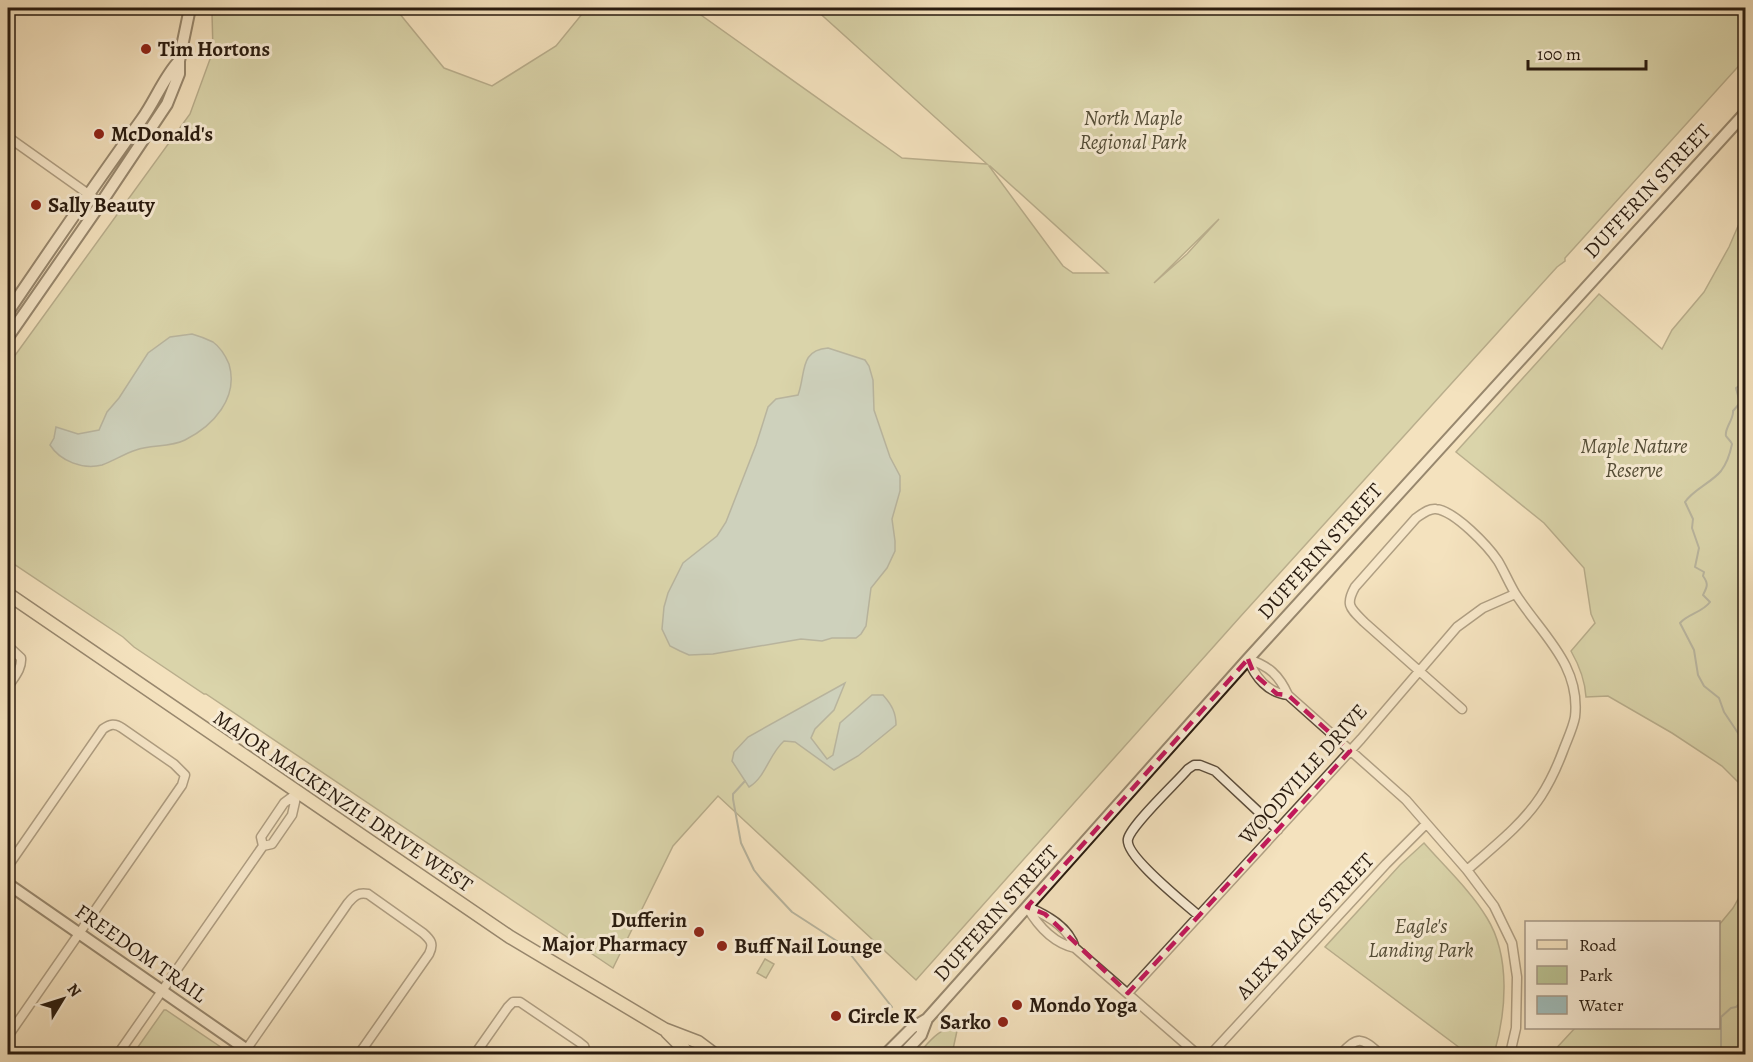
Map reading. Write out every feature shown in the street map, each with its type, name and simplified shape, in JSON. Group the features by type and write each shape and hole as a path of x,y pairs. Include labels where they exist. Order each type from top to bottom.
{"main road":[{"path":"8,337 167,104 179,75 179,61 190,8"},
{"path":"8,312 144,116 159,93 169,71 179,61"},
{"name":"DUFFERIN STREET","path":"886,1054 912,1028 927,1019 1248,659 1746,112"},
{"name":"MAJOR MACKENZIE DRIVE WEST","path":"8,594 510,937 664,1029 698,1042 714,1054"},
{"name":"FREEDOM TRAIL","path":"8,884 249,1052"},
{"name":"DUFFERIN STREET","path":"903,1054 921,1035 927,1019"},
{"name":"MAJOR MACKENZIE DRIVE WEST","path":"664,1029 689,1054"}],"street":[{"path":"8,137 101,203"},
{"path":"1462,709 1364,622 1349,605 1349,598 1355,587 1416,518 1427,510 1436,509 1447,512 1486,545 1497,560 1515,594 1567,666 1573,689 1575,717 1553,776 1540,798 1522,820 1467,870"},
{"name":"WOODVILLE DRIVE","path":"1128,993 1350,751 1457,627 1483,608 1515,594"},
{"path":"8,646 21,658 19,670 8,687"},
{"path":"1248,659 1254,674 1277,694 1288,695"},
{"path":"1248,659 1265,665 1282,681 1288,695 1406,800 1467,870 1494,906 1512,943 1517,977 1516,1028 1510,1054"},
{"path":"8,866 99,734 107,726 116,724 180,769 185,775 182,785 8,1036"},
{"path":"1199,916 1137,860 1128,846 1128,839 1135,827 1188,769 1194,765 1200,765 1215,771 1278,830"},
{"path":"263,846 261,837 284,803 297,793"},
{"path":"118,1054 263,846 272,844 291,818 297,793"},
{"name":"ALEX BLACK STREET","path":"1211,1054 1386,864 1426,824"},
{"path":"249,1052 348,903 354,896 362,893 368,894 423,933 432,944 429,954 359,1054"},
{"path":"1027,907 1037,924 1063,945 1075,948 1197,1054"},
{"path":"1027,907 1048,916 1072,937 1075,948"},
{"path":"475,1054 508,1007 513,1002 520,1002 579,1042 584,1046 587,1054"},
{"path":"1341,1054 1351,1044 1360,1040 1368,1043 1380,1054"}],"highlighted area":[{"path":"1248,659 1254,674 1277,694 1288,695 1350,751 1128,993 1045,914 1027,907"}],"green space":[{"name":"North Maple Regional Park","path":"216,8 395,8 444,68 492,86 556,46 587,8 691,8 902,158 987,164 814,8 1745,8 1745,59 1565,258 1565,261 1557,267 1240,617 916,980 718,796 673,846 613,968 8,560 8,365 190,114 213,51 212,13","holes":["990,166 1108,273 1073,273 1063,266","1219,219 1187,254 1154,283"]},
{"name":"Maple Nature Reserve","path":"1745,210 1746,789 1722,766 1672,733 1608,696 1586,697 1581,673 1571,651 1595,623 1591,614 1584,568 1544,523 1456,452 1599,294 1662,349 1672,330 1704,292 1729,247"},
{"name":"Eagle's Landing Park","path":"1424,843 1473,898 1495,933 1503,967 1504,985 1501,1021 1494,1054 1468,1054 1325,947 1400,865"},
{"path":"1745,887 1745,1054 1551,1054 1574,1029 1720,1029 1720,924 1733,908"},
{"path":"765,959 774,964 766,978 757,973"},
{"path":"166,1010 231,1054 133,1054"},
{"path":"958,1026 952,1054 918,1054 940,1032"}],"water":[{"path":"192,334 213,342 218,347 229,364 231,376 227,399 214,419 205,427 185,440 142,448 102,465 87,466 73,463 54,451 50,445 56,427 78,434 99,430 107,412 119,398 148,353 170,337"},
{"path":"828,348 865,360 869,366 873,380 874,410 890,457 900,476 900,491 892,519 895,551 887,568 871,588 866,626 856,638 832,638 822,641 801,639 713,654 689,655 670,646 662,629 664,607 668,593 683,563 717,536 726,522 768,407 776,399 798,395 808,358 812,353"},
{"path":"845,683 834,710 815,729 811,738 827,759 833,755 840,723 872,695 883,695 891,706 896,725 858,756 834,770 795,742 784,741 760,777 749,787 732,761 734,752 748,737"}],"waterway":[{"path":"1746,360 1743,365 1745,382 1736,388 1740,403 1733,411 1726,433 1732,444 1727,462 1717,475 1685,502 1693,519 1692,528 1699,548 1695,567 1704,572 1703,576 1707,586 1703,595 1710,602 1680,623 1694,650 1698,675 1704,686 1719,698 1724,712 1746,745"},
{"path":"745,781 733,794 733,799 741,843 754,870 792,912 843,945 892,1007"},
{"path":"1721,1054 1721,1017 1746,998"}],"place":[{"name":"Tim Hortons","path":"146,49"},
{"name":"McDonald's","path":"99,134"},
{"name":"Sally Beauty","path":"36,205"},
{"name":"Dufferin Major Pharmacy","path":"699,932"},
{"name":"Buff Nail Lounge","path":"722,946"},
{"name":"Mondo Yoga","path":"1017,1005"},
{"name":"Circle K","path":"836,1016"},
{"name":"Sarko","path":"1003,1022"}]}
